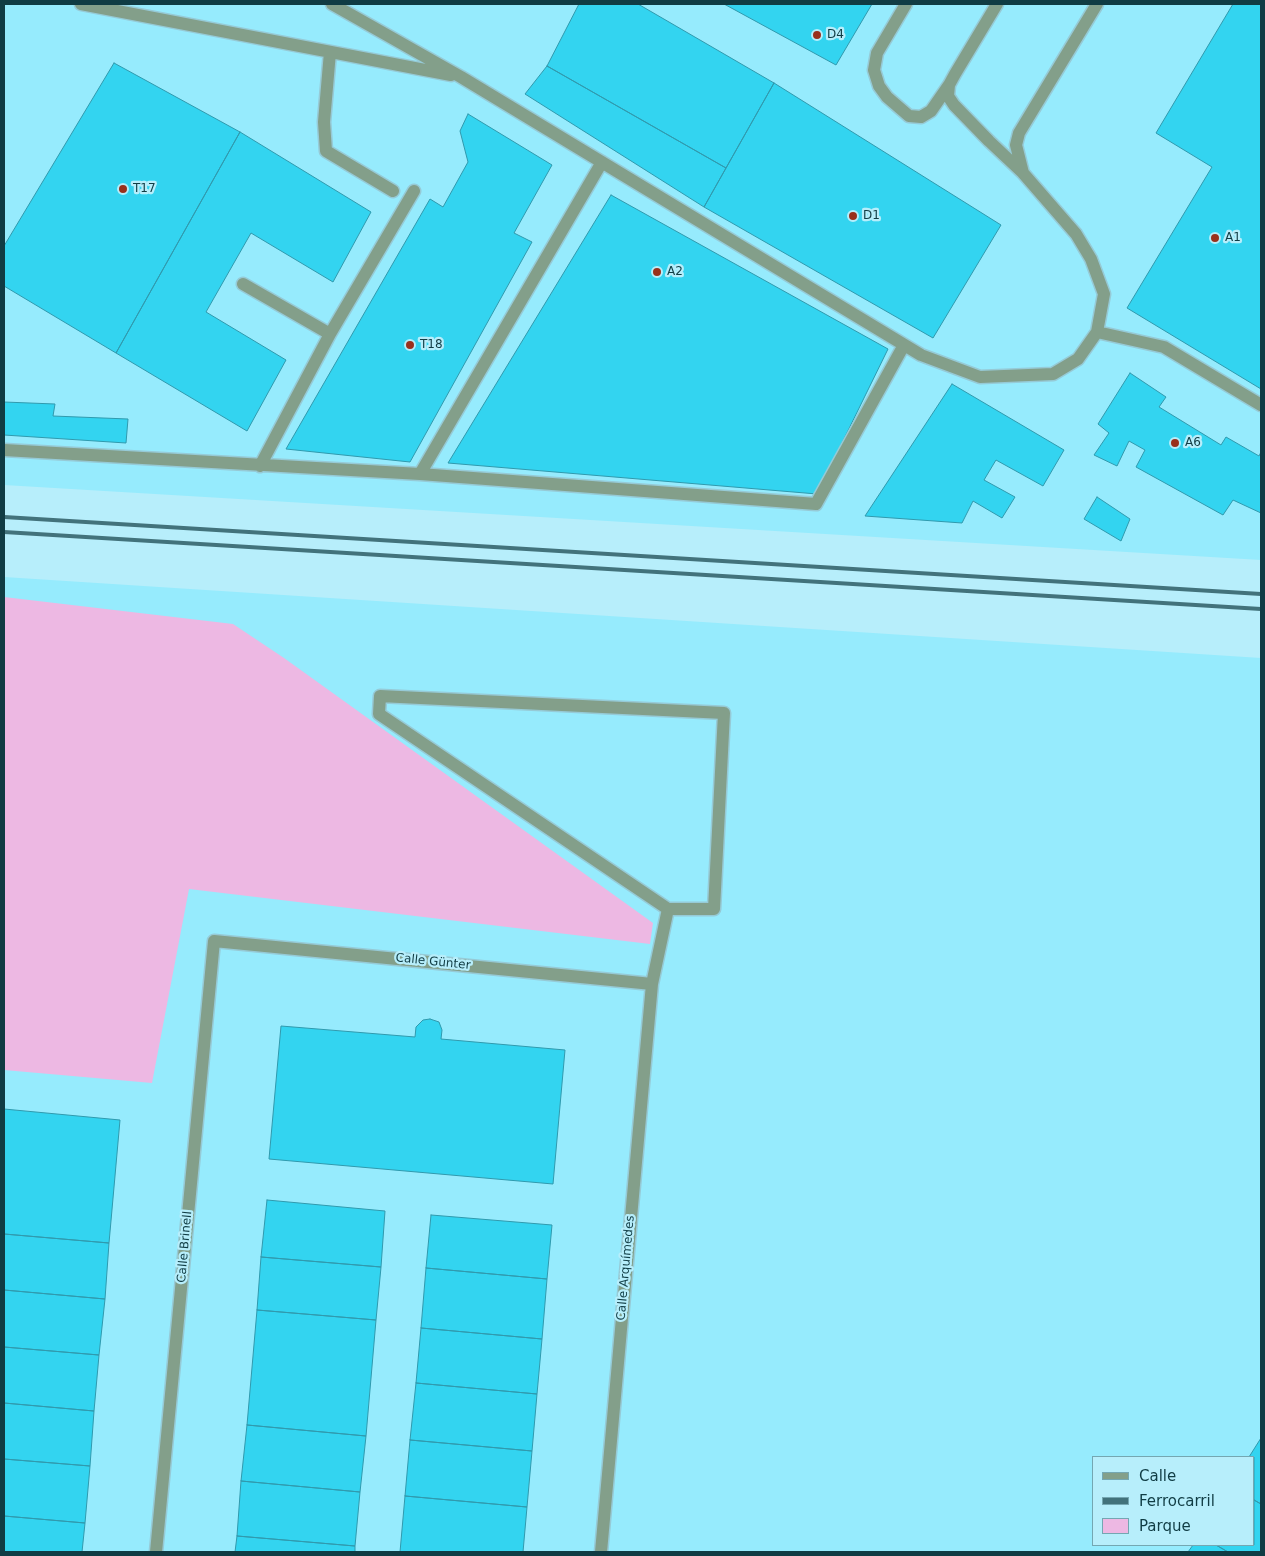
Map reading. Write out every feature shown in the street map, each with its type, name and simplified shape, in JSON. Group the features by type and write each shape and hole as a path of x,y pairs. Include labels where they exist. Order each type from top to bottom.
{"street":[{"path":"81,4 461,77"},
{"path":"332,4 461,77 921,355 980,377 1053,374 1078,359 1097,332 1104,294 1091,259 1076,234 1022,173 954,105 948,96 949,85"},
{"path":"906,4 877,53 874,70 879,86 887,97 909,116 921,117 931,112 997,4"},
{"path":"1022,173 1016,144 1019,133 1097,4"},
{"path":"330,52 324,122 326,151 393,191"},
{"path":"420,474 602,162"},
{"path":"260,466 330,334 414,191"},
{"path":"243,284 330,334"},
{"path":"1097,332 1164,347 1261,405"},
{"path":"4,450 420,474 816,504 904,345"},
{"path":"380,696 724,713 714,909 668,909 379,714 380,696"},
{"name":"Calle Arquímedes","path":"601,1552 652,984 668,909"},
{"name":"Calle Günter","path":"214,941 652,984"},
{"name":"Calle Brinell","path":"156,1552 214,941"}],"shaded area":[{"path":"4,4 1261,4 1261,560 4,485"},
{"path":"4,577 1261,658 1261,1552 4,1552"}],"green space":[{"path":"4,597 233,624 284,658 653,923 650,944 189,889 152,1083 4,1070"}],"building":[{"path":"579,4 638,4 774,83 726,168 547,66"},
{"name":"D4","path":"724,4 872,4 836,65"},
{"name":"A1","path":"1233,4 1261,4 1261,389 1127,308 1212,167 1156,133"},
{"name":"T17","path":"114,63 240,132 116,353 4,286 4,246"},
{"path":"547,66 726,168 704,207 525,94"},
{"name":"D1","path":"774,83 1001,225 933,338 704,207"},
{"name":"T18","path":"468,114 552,165 514,233 532,242 410,462 286,449 430,199 443,207 468,162 460,131"},
{"path":"240,132 371,212 333,282 251,233 206,312 286,360 247,431 116,353"},
{"name":"A2","path":"611,195 888,349 817,494 448,463"},
{"name":"A6","path":"1130,373 1166,397 1159,407 1221,445 1226,437 1259,456 1261,452 1261,513 1233,500 1223,515 1136,467 1145,450 1129,441 1117,466 1094,455 1109,433 1098,424"},
{"path":"952,384 1064,450 1043,486 996,460 984,480 1015,497 1002,518 973,501 962,523 865,516"},
{"path":"4,402 55,404 53,416 128,419 126,443 4,435"},
{"path":"1097,497 1130,519 1121,541 1084,519"},
{"path":"430,1019 439,1022 442,1030 441,1039 565,1050 553,1184 269,1159 281,1026 415,1037 416,1027 423,1020"},
{"path":"4,1109 120,1120 109,1243 4,1234"},
{"path":"267,1200 385,1211 381,1267 261,1257"},
{"path":"431,1215 552,1225 547,1279 426,1268"},
{"path":"4,1234 109,1243 105,1299 4,1290"},
{"path":"261,1257 381,1267 376,1320 257,1310"},
{"path":"426,1268 547,1279 542,1339 421,1328"},
{"path":"4,1290 105,1299 99,1355 4,1347"},
{"path":"257,1310 376,1320 366,1436 247,1425"},
{"path":"421,1328 542,1339 537,1394 416,1383"},
{"path":"4,1347 99,1355 94,1411 4,1403"},
{"path":"416,1383 537,1394 532,1451 410,1440"},
{"path":"4,1403 94,1411 90,1466 4,1459"},
{"path":"247,1425 366,1436 360,1492 241,1481"},
{"path":"1261,1438 1261,1504 1255,1501 1255,1456 1250,1456"},
{"path":"410,1440 532,1451 527,1507 405,1496"},
{"path":"4,1459 90,1466 85,1523 4,1516"},
{"path":"241,1481 360,1492 355,1546 237,1536"},
{"path":"405,1496 527,1507 523,1552 400,1552"},
{"path":"1255,1501 1261,1504 1261,1552 1228,1552 1218,1546 1255,1546"},
{"path":"4,1516 85,1523 82,1552 4,1552"},
{"path":"237,1536 355,1546 355,1552 235,1552"},
{"path":"1192,1546 1218,1546 1228,1552 1188,1552"}],"railway":[{"path":"4,517 1261,594"},
{"path":"4,532 1261,609"}],"place":[{"name":"D4","path":"817,35"},
{"name":"T17","path":"123,189"},
{"name":"D1","path":"853,216"},
{"name":"A1","path":"1215,238"},
{"name":"A2","path":"657,272"},
{"name":"T18","path":"410,345"},
{"name":"A6","path":"1175,443"}]}
